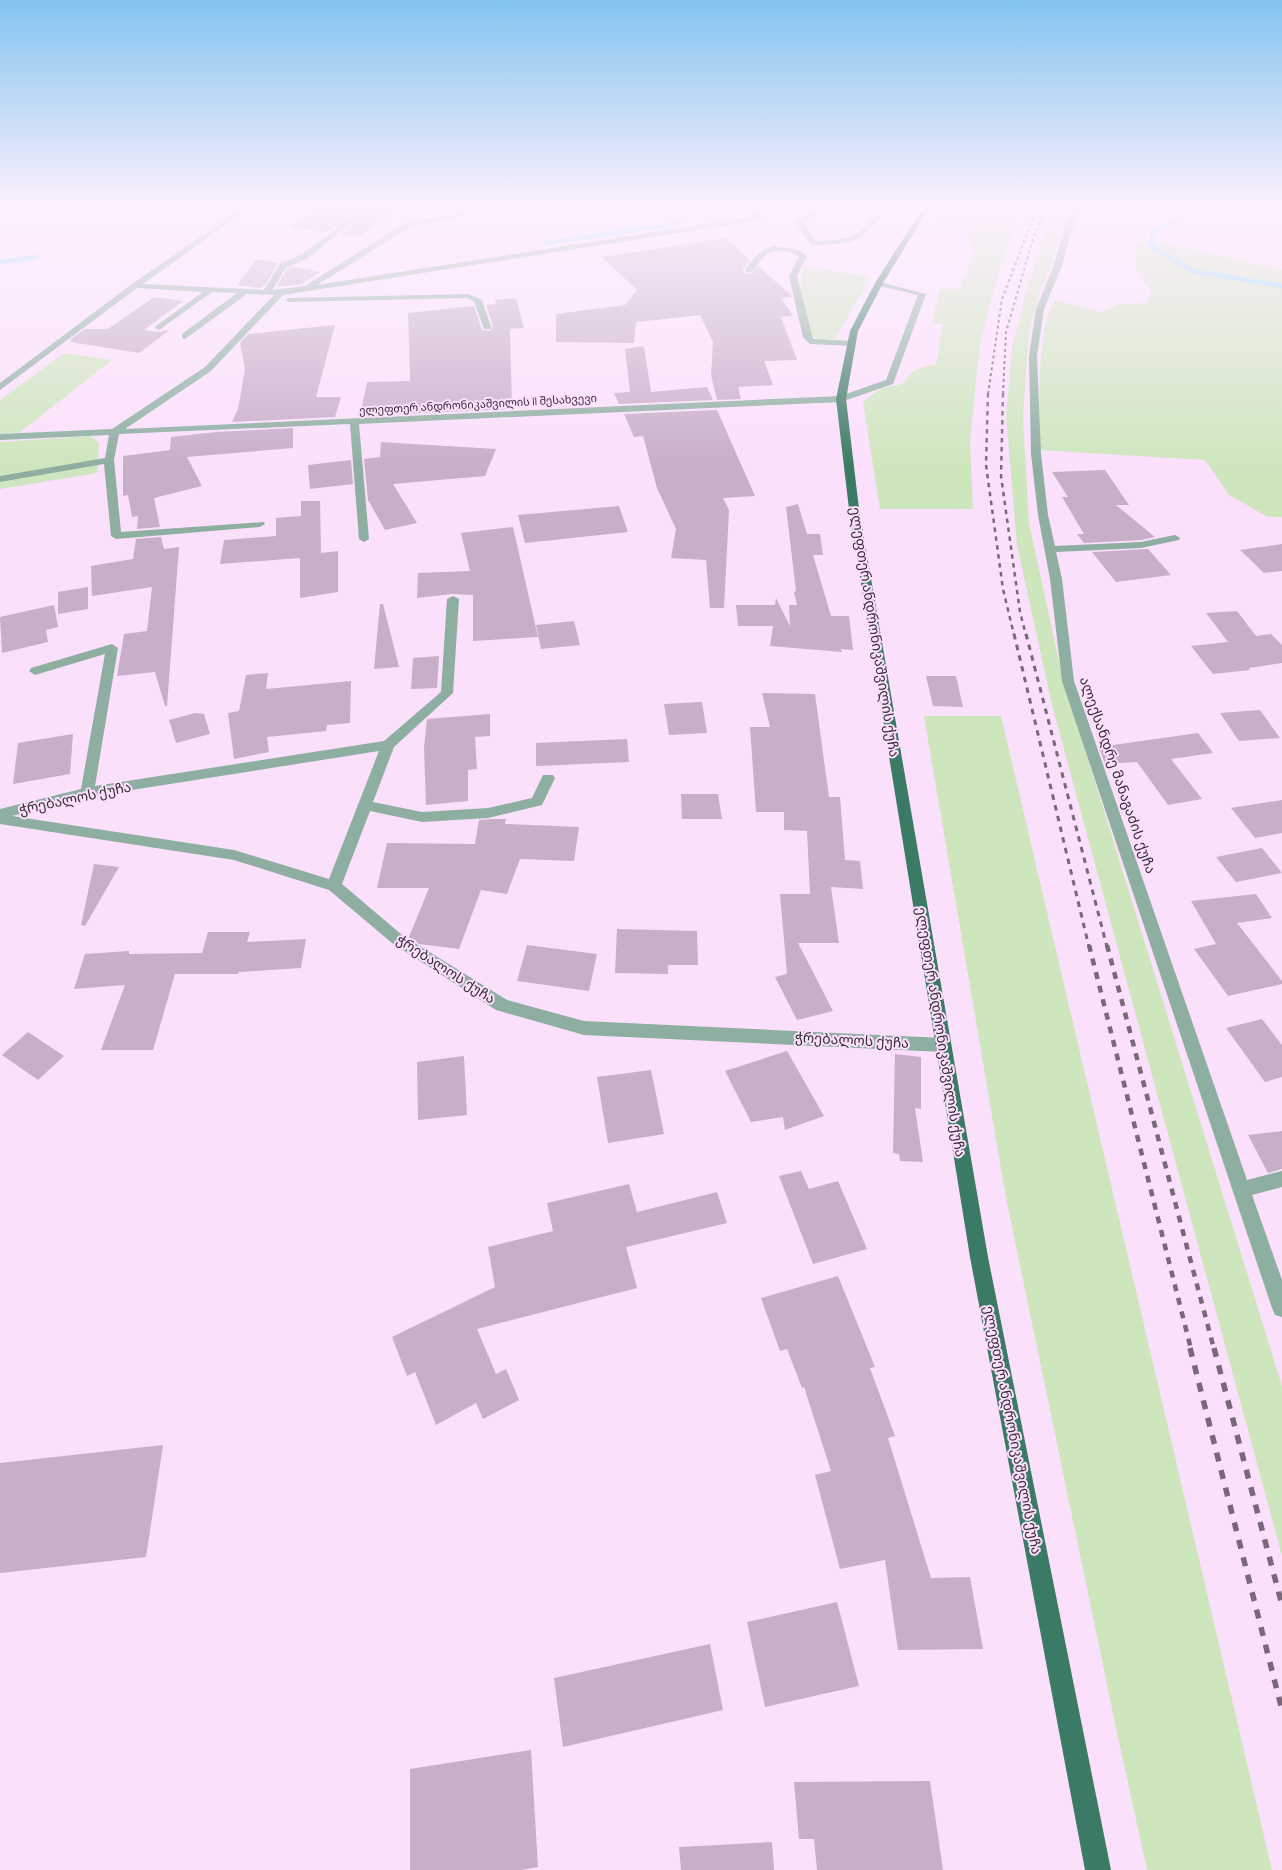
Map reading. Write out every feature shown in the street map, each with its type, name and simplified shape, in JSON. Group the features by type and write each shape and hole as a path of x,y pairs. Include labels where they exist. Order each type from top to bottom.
{"main road":[{"name":"ელეფთერ ანდრონიკაშვილის ქუჩა","path":"873,295 854,331 841,399 854,509 979,1257 1098,1870"}],"street":[{"path":"0,387 123,295"},
{"path":"159,328 203,295"},
{"path":"185,336 240,295"},
{"path":"272,295 277,297 468,296 478,300 487,327"},
{"path":"260,524 116,536 109,460 115,431 208,369 277,297 283,295"},
{"path":"797,295 807,337 810,341 851,344"},
{"name":"ელეფთერ ანდრონიკაშვილის II შესახვევი","path":"0,437 841,399 890,382 922,295"},
{"name":"ალექსანდრე მანაგაძის ქუჩა","path":"1046,295 1040,309 1033,356 1036,454 1042,515 1056,579 1068,681 1282,1308"},
{"path":"354,421 364,538"},
{"path":"0,479 109,460"},
{"path":"1050,549 1141,545 1175,538"},
{"path":"334,886 388,745 447,693 454,599"},
{"path":"35,671 112,648 87,792"},
{"name":"ჭრებალოს ქუჩა","path":"0,814 87,792 388,745"},
{"path":"365,805 422,817 488,813 537,802 548,778"},
{"name":"ჭრებალოს ქუჩა","path":"0,819 234,855 334,886 397,939 502,1005 584,1028 943,1045"},
{"path":"1242,1189 1282,1179"}],"green space":[{"path":"801,295 860,295 835,339 821,340 812,337"},
{"path":"938,295 992,295 980,344 970,440 973,509 880,509 863,402 880,389 902,384 916,370 936,365 943,324 932,323"},
{"path":"1026,295 1039,295 1029,334 1023,416 1029,523 1062,675 1282,1386 1282,1556 1052,705 1017,545 1006,415 1012,347"},
{"path":"1150,295 1282,295 1282,517 1268,517 1229,495 1205,460 1040,450 1039,394 1041,352 1044,332 1055,300 1102,312 1119,304 1147,303"},
{"path":"64,353 112,360 19,433 0,434 0,400"},
{"path":"90,436 99,443 97,473 0,489 0,442"},
{"path":"924,716 1001,716 1272,1870 1147,1870 1006,1198"}],"building":[{"path":"633,295 791,295 792,297 781,298 793,316 781,317 797,360 764,361 773,385 738,387 741,399 717,400 711,375 713,342 700,315 636,322 634,343 556,342 556,314 625,305"},
{"path":"154,297 183,301 144,330 158,332 170,330 139,353 71,342 71,339 85,329 108,329"},
{"path":"516,298 524,328 510,329 512,409 360,416 367,382 410,381 408,313 474,306 482,330 490,331 493,326 486,305 496,304 495,300"},
{"path":"335,325 316,397 341,397 335,417 232,422 238,409 245,369 240,343 248,334"},
{"path":"644,346 651,392 707,387 713,400 619,404 614,393 630,392 625,349"},
{"path":"717,410 755,496 723,498 729,510 724,608 710,608 706,560 671,558 676,529 657,488 643,436 634,437 624,414"},
{"path":"293,428 293,448 187,457 202,486 154,498 160,527 137,529 138,516 132,517 128,495 123,496 123,456 170,450 171,437 216,432"},
{"path":"381,442 496,449 485,476 393,484 417,523 385,530 368,500 364,459 380,457"},
{"path":"351,460 353,484 310,489 308,465"},
{"path":"1105,470 1129,505 1116,505 1155,537 1141,540 1084,543 1077,534 1084,534 1062,497 1068,497 1052,472"},
{"path":"301,501 320,501 321,553 338,551 338,592 300,598 300,558 220,564 224,540 276,536 276,518 301,516"},
{"path":"798,504 807,534 820,534 823,555 813,555 831,616 849,616 853,650 841,649 842,652 770,646 773,626 738,626 736,605 775,605 776,598 790,626 789,605 797,605 794,592 796,591 786,507"},
{"path":"619,506 628,532 525,543 518,515"},
{"path":"513,527 538,637 473,641 473,595 452,594 417,598 418,573 470,571 461,533"},
{"path":"161,537 164,549 179,547 167,706 165,706 155,672 117,676 124,634 147,631 152,587 92,596 91,566 133,559 136,539"},
{"path":"1282,544 1282,571 1264,573 1240,550"},
{"path":"1148,549 1171,575 1116,582 1092,552"},
{"path":"88,587 88,609 58,614 58,592"},
{"path":"380,604 383,604 399,667 374,669"},
{"path":"54,605 58,627 46,630 48,642 2,653 0,617"},
{"path":"1237,611 1256,636 1271,634 1282,645 1282,663 1249,668 1250,670 1213,674 1191,646 1228,642 1206,613"},
{"path":"574,621 580,645 541,649 536,625"},
{"path":"439,656 437,688 411,689 413,658"},
{"path":"268,673 266,689 351,681 350,723 327,725 326,731 267,737 269,752 234,759 228,713 239,711 246,675"},
{"path":"926,676 956,676 963,707 933,706"},
{"path":"762,693 815,694 829,797 840,797 845,860 860,861 863,889 831,887 839,943 798,943 833,1011 797,1020 775,977 787,974 780,894 810,894 807,831 784,830 784,812 756,812 750,727 770,727"},
{"path":"702,702 707,733 669,735 664,704"},
{"path":"1260,710 1280,738 1239,741 1220,713"},
{"path":"195,713 204,714 210,734 176,743 169,720"},
{"path":"490,714 490,736 475,737 477,769 468,770 468,801 426,805 424,748 427,719"},
{"path":"1198,733 1213,753 1171,759 1202,799 1168,805 1137,762 1105,764 1099,747"},
{"path":"73,734 70,774 13,784 18,743"},
{"path":"627,739 629,762 536,766 536,743"},
{"path":"681,794 718,794 722,819 682,819"},
{"path":"1282,800 1282,833 1255,838 1231,808"},
{"path":"506,819 505,824 579,827 574,861 520,859 507,894 481,890 459,949 419,944 409,937 429,888 377,888 387,843 475,844 479,820"},
{"path":"1262,848 1282,873 1236,882 1216,857"},
{"path":"94,864 119,867 85,926 81,925"},
{"path":"1256,894 1272,918 1237,923 1282,981 1282,984 1228,996 1194,949 1216,944 1191,901"},
{"path":"617,929 697,931 698,965 668,965 668,974 615,973"},
{"path":"208,932 250,932 247,942 306,939 301,968 239,972 238,974 175,974 153,1050 101,1050 125,985 74,989 85,954 129,951 129,954 202,953"},
{"path":"527,945 597,954 589,991 517,981"},
{"path":"1262,1019 1282,1045 1282,1077 1265,1082 1226,1028"},
{"path":"28,1032 64,1056 38,1080 2,1055"},
{"path":"787,1051 824,1116 785,1130 783,1117 751,1122 725,1071"},
{"path":"895,1054 921,1057 921,1109 915,1108 923,1162 900,1161 899,1154 893,1153"},
{"path":"464,1056 467,1115 418,1120 417,1062"},
{"path":"651,1070 664,1134 608,1143 597,1077"},
{"path":"1282,1131 1282,1169 1268,1173 1248,1135"},
{"path":"801,1171 809,1189 838,1181 867,1249 813,1264 779,1176"},
{"path":"629,1184 637,1212 717,1192 727,1223 626,1247 637,1288 477,1329 496,1374 506,1369 519,1400 483,1419 476,1403 436,1425 415,1372 407,1376 392,1337 495,1287 488,1247 553,1231 547,1203"},
{"path":"838,1276 875,1367 870,1368 895,1436 888,1438 931,1578 970,1577 983,1649 898,1650 885,1560 840,1569 815,1475 831,1471 804,1387 802,1388 787,1349 780,1351 761,1298"},
{"path":"163,1445 146,1557 0,1573 0,1463"},
{"path":"837,1602 859,1686 765,1707 747,1622"},
{"path":"710,1644 723,1710 563,1747 554,1678"},
{"path":"531,1750 538,1867 521,1870 410,1870 410,1769"},
{"path":"930,1781 943,1870 817,1870 814,1839 799,1839 794,1782"},
{"path":"772,1842 774,1870 681,1870 679,1847"}],"railway":[{"path":"988,394 1003,295"},
{"path":"1003,394 1006,332 1017,295"},
{"path":"988,393 986,465 1003,589 1014,635"},
{"path":"1003,393 1001,476 1020,612 1026,635"},
{"path":"1014,634 1089,947"},
{"path":"1026,634 1107,947"},
{"path":"1089,945 1191,1349"},
{"path":"1107,945 1214,1349"},
{"path":"1190,1348 1282,1710"},
{"path":"1214,1348 1282,1605"}]}
